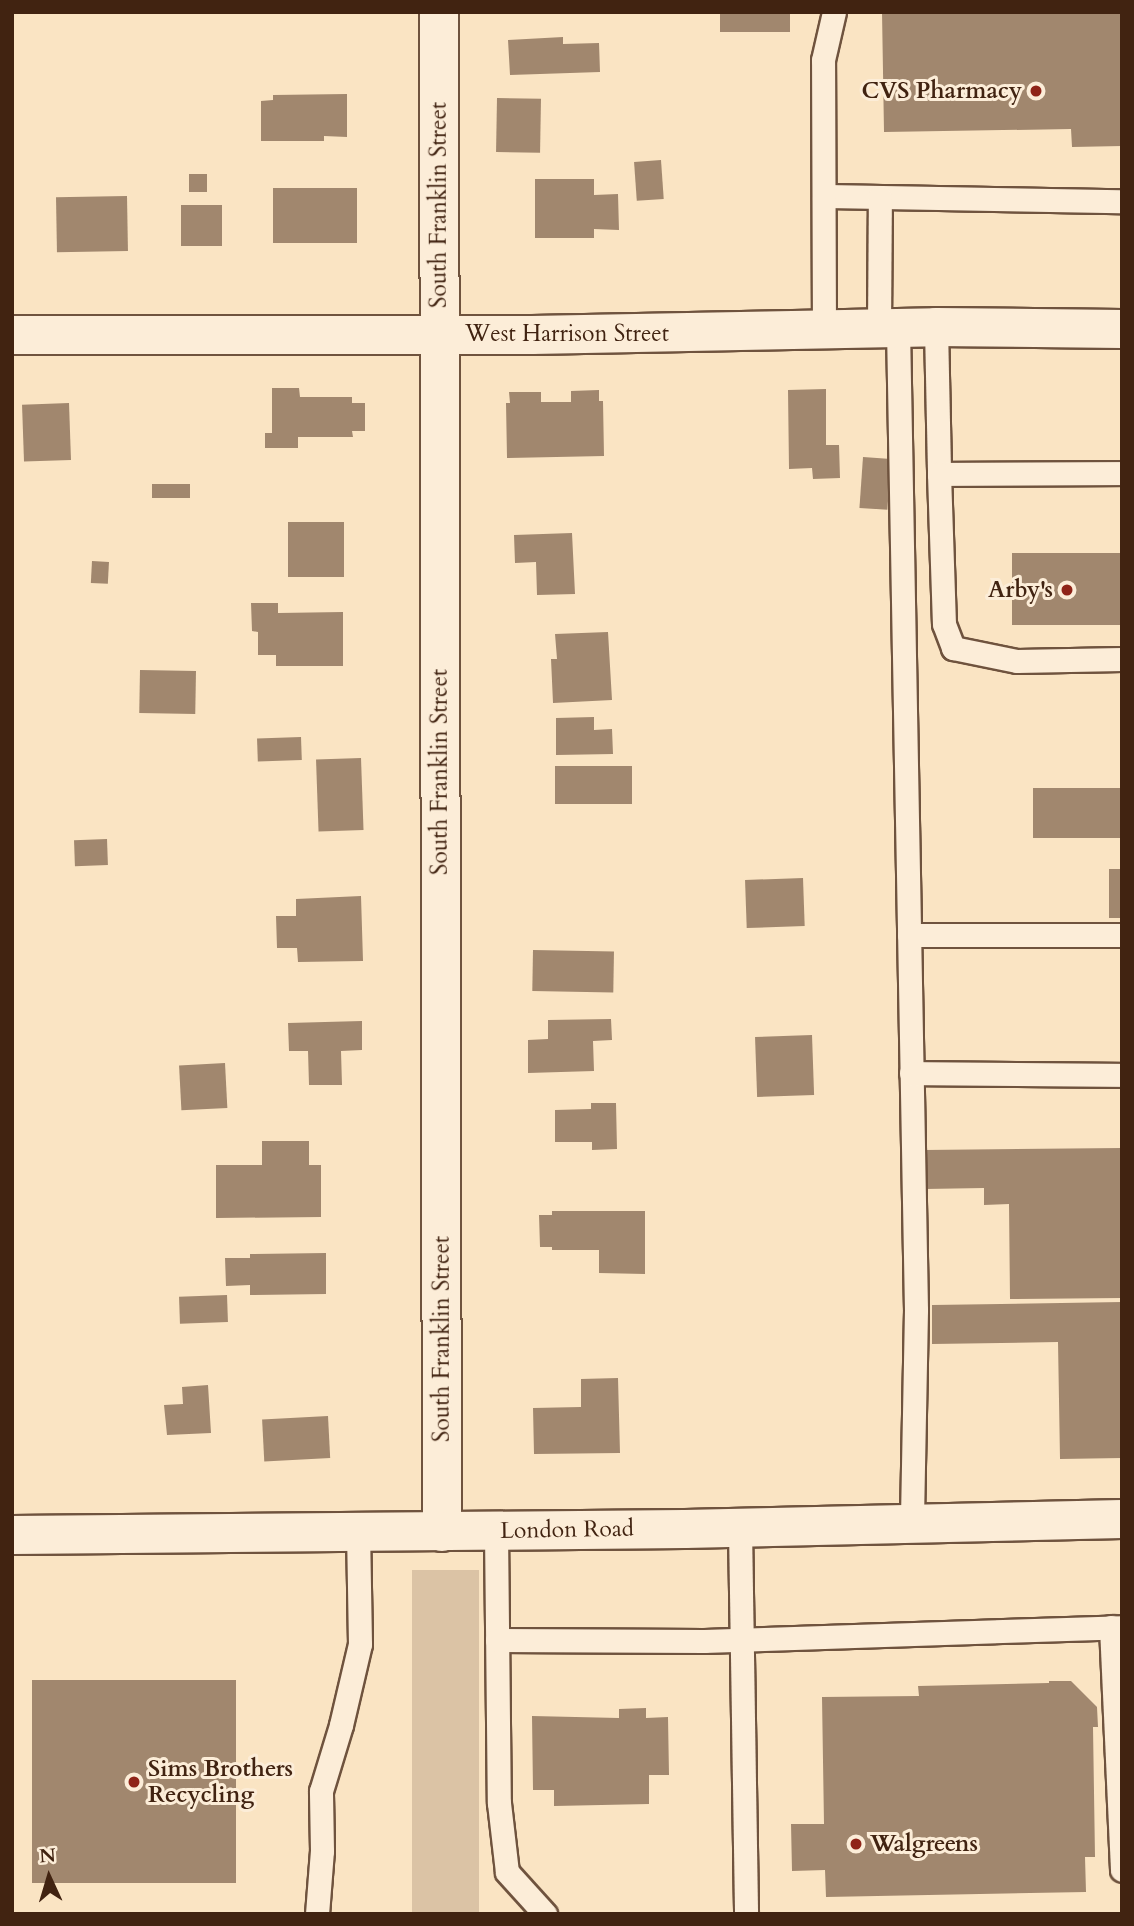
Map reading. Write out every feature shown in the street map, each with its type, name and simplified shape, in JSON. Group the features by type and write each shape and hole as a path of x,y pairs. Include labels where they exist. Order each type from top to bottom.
{"street":[{"name":"South Franklin Street","path":"439,12 442,1532"},
{"name":"West Harrison Street","path":"12,335 824,331 936,327 1122,329"},
{"name":"London Road","path":"12,1535 740,1528 1122,1518"}],"lane":[{"path":"824,331 823,60 834,12"},
{"path":"824,196 1122,201"},
{"path":"880,197 888,328 909,935 916,1310 912,1523"},
{"path":"936,327 944,624 953,648 1017,661 1122,659"},
{"path":"939,474 1122,473"},
{"path":"909,935 1122,935"},
{"path":"911,1073 1122,1075"},
{"path":"740,1528 746,1914"},
{"path":"496,1531 499,1803 507,1871 545,1914"},
{"path":"317,1914 322,1851 321,1791 341,1726 360,1644 358,1533"},
{"path":"497,1640 742,1640 1116,1627 1122,1870"}],"shaded area":[{"path":"412,1570 479,1570 479,1914 412,1914"}],"building":[{"path":"720,12 790,12 790,32 720,32"},
{"path":"882,12 1122,12 1122,146 1072,147 1071,129 884,132"},
{"path":"563,37 563,44 599,43 600,72 510,75 508,40"},
{"path":"347,94 347,137 324,136 324,141 261,141 261,101 273,100 273,95"},
{"path":"497,98 541,99 540,153 496,152"},
{"path":"661,160 664,199 637,201 634,162"},
{"path":"189,174 207,174 207,192 189,192"},
{"path":"535,179 594,179 594,195 618,194 619,230 594,229 594,238 535,238"},
{"path":"273,188 357,188 357,243 273,243"},
{"path":"127,196 128,251 57,252 56,197"},
{"path":"181,205 222,205 222,246 181,246"},
{"path":"272,388 299,388 300,397 352,397 352,403 365,403 365,431 352,431 353,437 298,437 298,448 265,448 265,433 272,433"},
{"path":"826,389 826,445 839,445 840,478 813,479 812,468 789,469 788,390"},
{"path":"599,390 599,401 603,401 604,456 507,458 506,403 510,403 509,392 541,392 541,402 571,402 571,391"},
{"path":"69,403 71,460 24,462 22,405"},
{"path":"863,457 891,459 887,510 859,508"},
{"path":"152,484 190,484 190,498 152,498"},
{"path":"288,522 344,522 344,577 288,577"},
{"path":"572,533 575,594 537,595 536,562 515,563 514,535"},
{"name":"Arby's","path":"1012,553 1122,553 1122,625 1012,625"},
{"path":"92,561 109,562 108,584 91,583"},
{"path":"251,603 278,603 278,613 343,612 343,666 276,666 276,655 258,655 258,632 252,631"},
{"path":"608,632 612,700 553,703 551,659 557,659 555,634"},
{"path":"140,670 196,671 195,714 139,713"},
{"path":"594,717 594,730 612,729 613,754 556,755 556,718"},
{"path":"301,737 302,760 258,762 257,739"},
{"path":"361,758 364,830 319,832 316,760"},
{"path":"555,766 632,766 632,804 555,804"},
{"path":"1033,788 1122,788 1122,838 1033,838"},
{"path":"107,839 108,865 75,866 74,840"},
{"path":"1109,869 1122,869 1122,918 1109,918"},
{"path":"803,878 805,926 747,928 745,880"},
{"path":"361,896 363,961 298,962 297,948 277,948 276,916 296,916 296,899"},
{"path":"533,950 614,951 613,992 532,991"},
{"path":"611,1019 612,1040 593,1041 594,1071 528,1073 528,1040 548,1039 548,1020"},
{"path":"362,1021 362,1050 341,1051 342,1085 309,1085 308,1051 289,1051 288,1023"},
{"path":"812,1035 814,1095 757,1097 755,1037"},
{"path":"225,1063 227,1108 181,1110 179,1065"},
{"path":"591,1103 616,1103 617,1149 592,1150 592,1142 555,1142 555,1110 591,1109"},
{"path":"262,1141 309,1141 309,1165 321,1165 321,1217 216,1218 216,1165 262,1165"},
{"path":"1122,1148 1122,1298 1010,1299 1009,1204 984,1205 984,1188 925,1189 925,1150"},
{"path":"552,1211 645,1211 645,1274 599,1273 599,1250 552,1250 552,1247 540,1247 539,1215 552,1215"},
{"path":"326,1253 326,1294 250,1295 250,1285 226,1286 225,1258 250,1258 250,1254"},
{"path":"227,1295 228,1322 180,1324 179,1297"},
{"path":"1122,1302 1122,1458 1060,1459 1058,1342 932,1344 932,1305"},
{"path":"618,1378 620,1453 534,1454 533,1408 581,1407 581,1379"},
{"path":"208,1385 211,1433 167,1435 164,1405 183,1404 182,1387"},
{"path":"328,1416 330,1458 264,1461 262,1419"},
{"name":"Sims Brothers Recycling","path":"32,1680 236,1680 236,1883 32,1883"},
{"path":"1071,1681 1097,1707 1098,1727 1093,1727 1095,1857 1085,1857 1086,1892 826,1897 825,1870 792,1871 791,1824 824,1824 822,1697 919,1696 918,1686"},
{"path":"646,1708 646,1718 668,1717 669,1775 649,1775 649,1804 554,1806 554,1790 533,1790 532,1716 619,1718 619,1709"}],"place":[{"name":"CVS Pharmacy","path":"1036,91"},
{"name":"Arby's","path":"1067,590"},
{"name":"Sims Brothers Recycling","path":"134,1782"},
{"name":"Walgreens","path":"856,1844"}]}
